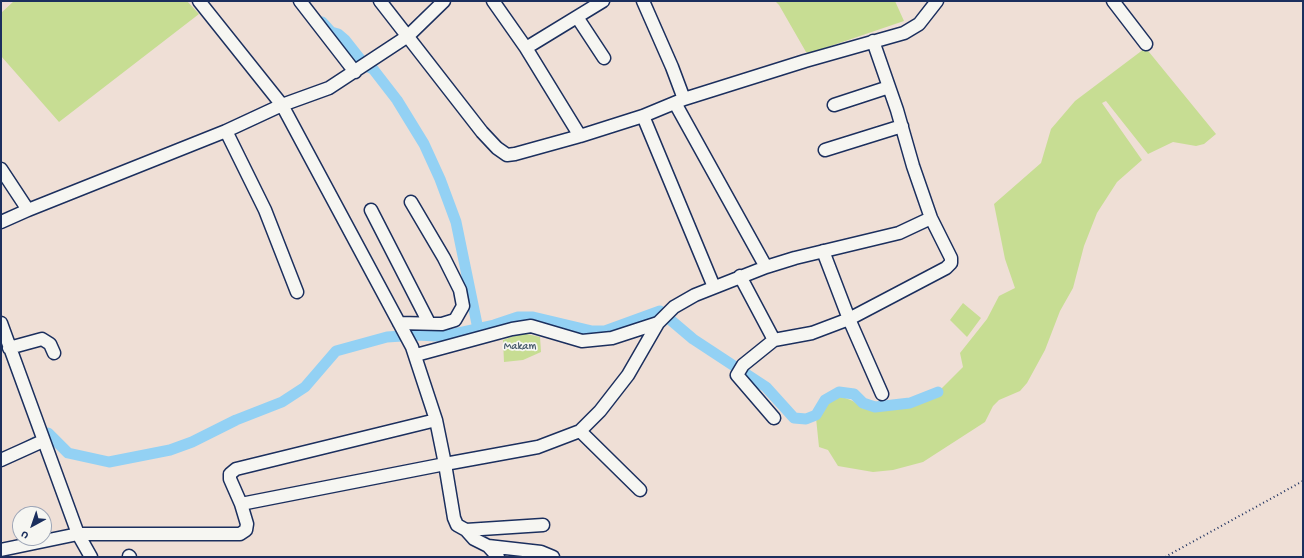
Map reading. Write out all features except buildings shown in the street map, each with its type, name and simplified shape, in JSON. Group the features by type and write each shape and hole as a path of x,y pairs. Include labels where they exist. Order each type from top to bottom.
{"street":[{"path":"199,1 282,105 414,351 436,420 446,464 454,518 457,525 466,530 474,539 488,546 541,552 553,557"},
{"path":"300,1 356,72"},
{"path":"380,1 482,132 501,152 507,155 580,136 643,116 679,101 805,61 904,33 919,24 937,1"},
{"path":"1,222 226,131 282,105 329,88 356,72 408,36 444,1"},
{"path":"493,1 526,48 580,136"},
{"path":"526,48 604,1"},
{"path":"643,1 672,67 679,101 766,266"},
{"path":"1113,1 1146,44"},
{"path":"577,17 604,58"},
{"path":"774,418 737,375 740,369 774,340 812,333 849,319 946,268 951,263 951,258 931,218 873,41"},
{"path":"834,105 889,87"},
{"path":"643,116 714,287"},
{"path":"825,150 902,126"},
{"path":"226,131 264,210 297,292"},
{"path":"1,169 28,210"},
{"path":"402,328 442,324 455,320 463,306 460,290 444,258 411,202"},
{"path":"371,210 430,324"},
{"path":"414,351 530,326 582,341 612,338 662,318 684,301 766,266 899,233 931,218"},
{"path":"823,251 849,319 882,394"},
{"path":"740,276 774,340"},
{"path":"240,504 538,447 580,431 600,411 628,375 662,318"},
{"path":"1,323 78,534 91,557"},
{"path":"9,348 42,339 50,344 54,353"},
{"path":"1,550 78,534 240,534 246,530 247,524 230,479 230,474 236,469 436,420"},
{"path":"580,431 640,490"},
{"path":"1,460 43,441"},
{"path":"466,530 543,525"},
{"path":"488,546 498,557"}],"path":[{"path":"1165,557 1303,481"}],"green space":[{"path":"14,1 187,1 199,14 59,122 1,56 1,13"},
{"path":"775,1 895,1 904,21 810,53 806,52 779,5"},
{"path":"1144,49 1149,52 1216,134 1204,144 1196,146 1173,142 1148,154 1106,101 1102,103 1142,160 1117,182 1097,213 1084,246 1073,288 1060,311 1045,350 1027,383 1020,391 999,400 993,406 985,422 923,462 893,470 873,472 838,466 828,450 819,447 816,418 827,402 840,396 853,401 862,408 875,411 911,407 939,395 938,392 963,367 960,353 987,319 999,296 1015,288 1005,259 994,204 1041,163 1051,129 1075,101"},
{"path":"963,303 981,318 967,337 950,320"},
{"name":"Makam","path":"522,333 540,337 541,352 523,360 504,362 503,340"}],"waterway":[{"path":"322,22 331,32 338,34 345,40 360,59"},
{"path":"368,67 373,69 397,100 424,144 440,179 456,222 478,329"},
{"path":"48,433 68,453 109,462 170,450 192,442 236,420 282,402 305,387 336,351 387,337 417,335 436,336 453,334 494,325 518,317 533,317 592,331 605,331 660,311 693,339 766,387 794,418 806,419 816,415 825,400 839,392 854,394 863,403 875,407 910,403 938,392"},
{"path":"21,445 34,438"}]}
